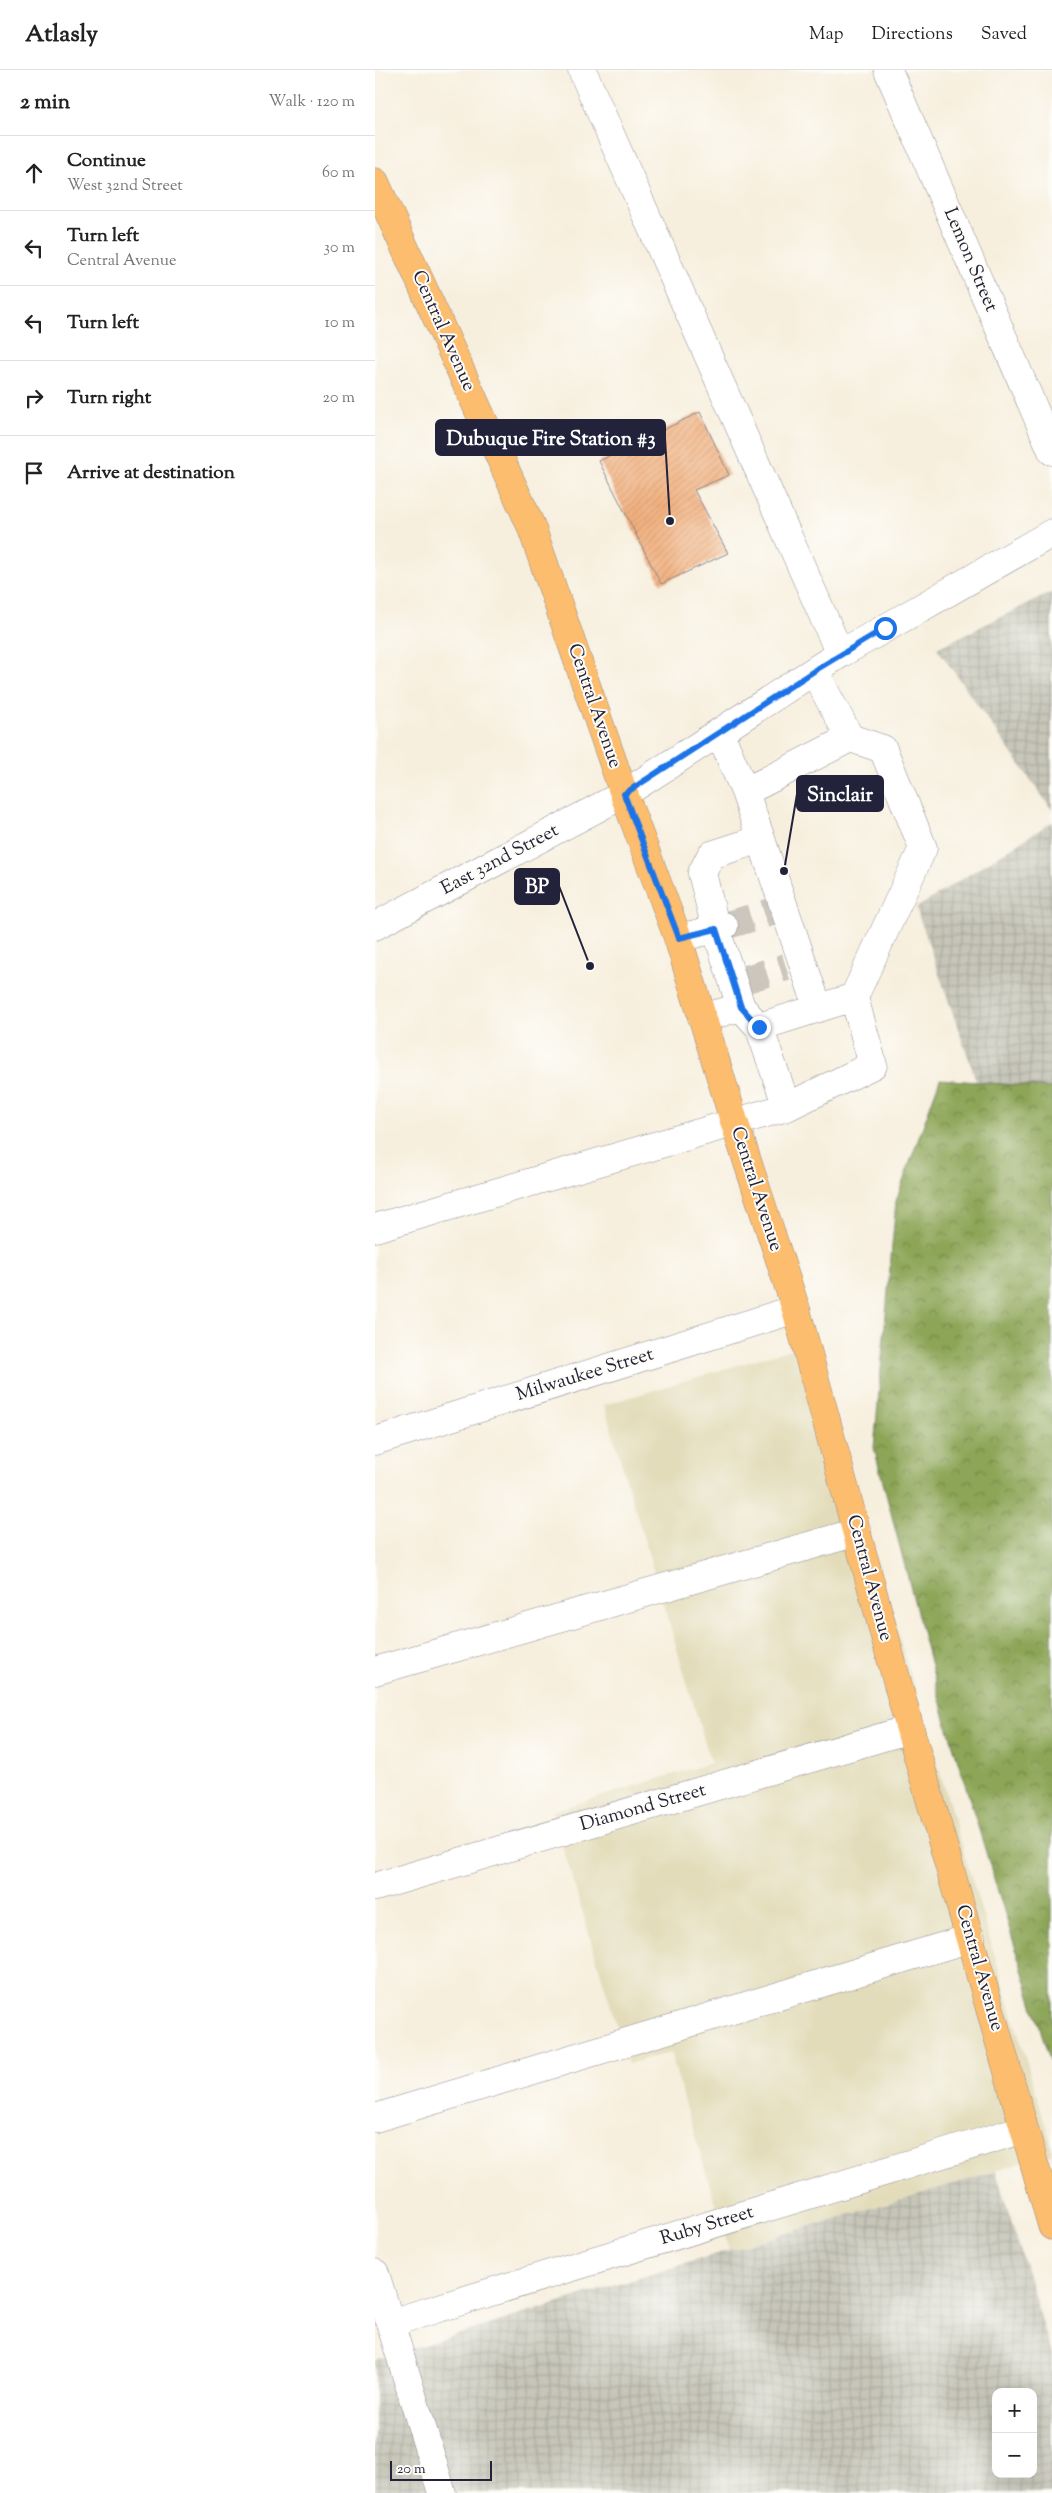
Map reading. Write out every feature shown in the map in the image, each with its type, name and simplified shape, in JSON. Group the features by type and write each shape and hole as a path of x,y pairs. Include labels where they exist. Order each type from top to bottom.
{"main road":[{"name":"Central Avenue","path":"375,182 531,526 624,794 679,938 734,1120 796,1309 910,1729 1052,2226"}],"street":[{"path":"582,70 840,654"},
{"name":"Lemon Street","path":"888,70 1052,451"},
{"name":"East 32nd Street","path":"375,926 624,794 840,654 1052,533"},
{"path":"375,1228 734,1120 787,1106 873,1065 855,997 923,848 883,749 850,738 814,671"},
{"path":"720,733 745,792 761,839 794,964 818,1008"},
{"path":"745,792 850,738"},
{"path":"761,839 711,855 702,873 738,990 759,1027 787,1106"},
{"path":"679,938 720,928"},
{"path":"702,1018 738,990"},
{"path":"759,1027 855,997"},
{"name":"Milwaukee Street","path":"375,1441 796,1309"},
{"path":"375,1671 857,1532"},
{"name":"Diamond Street","path":"375,1887 910,1729"},
{"path":"375,2118 971,1938"},
{"name":"Ruby Street","path":"390,2323 1024,2129"},
{"path":"375,2273 442,2493"}],"shaded area":[{"path":"1052,592 1052,810 937,648"},
{"path":"1052,822 1052,1511 975,1077 916,908"},
{"path":"811,1343 1052,2146 1052,2154 729,2250 670,2052 628,2064 552,1811 711,1763 604,1405"},
{"path":"996,2171 1052,2354 1052,2493 375,2493 375,2360 729,2250"}],"green space":[{"path":"940,1079 1052,1088 1052,2067 945,1719 874,1448 896,1201"}],"building":[{"path":"700,412 729,475 694,490 728,553 661,584 599,461"}],"tunnel":[{"path":"724,926 772,912"},
{"path":"740,981 786,967"}],"place":[{"name":"Dubuque Fire Station #3","path":"670,521"},
{"name":"Sinclair","path":"784,871"},
{"name":"BP","path":"590,966"}],"route":[{"path":"759,1027 741,1007 716,929 679,938 624,794 840,654 885,628"}]}
